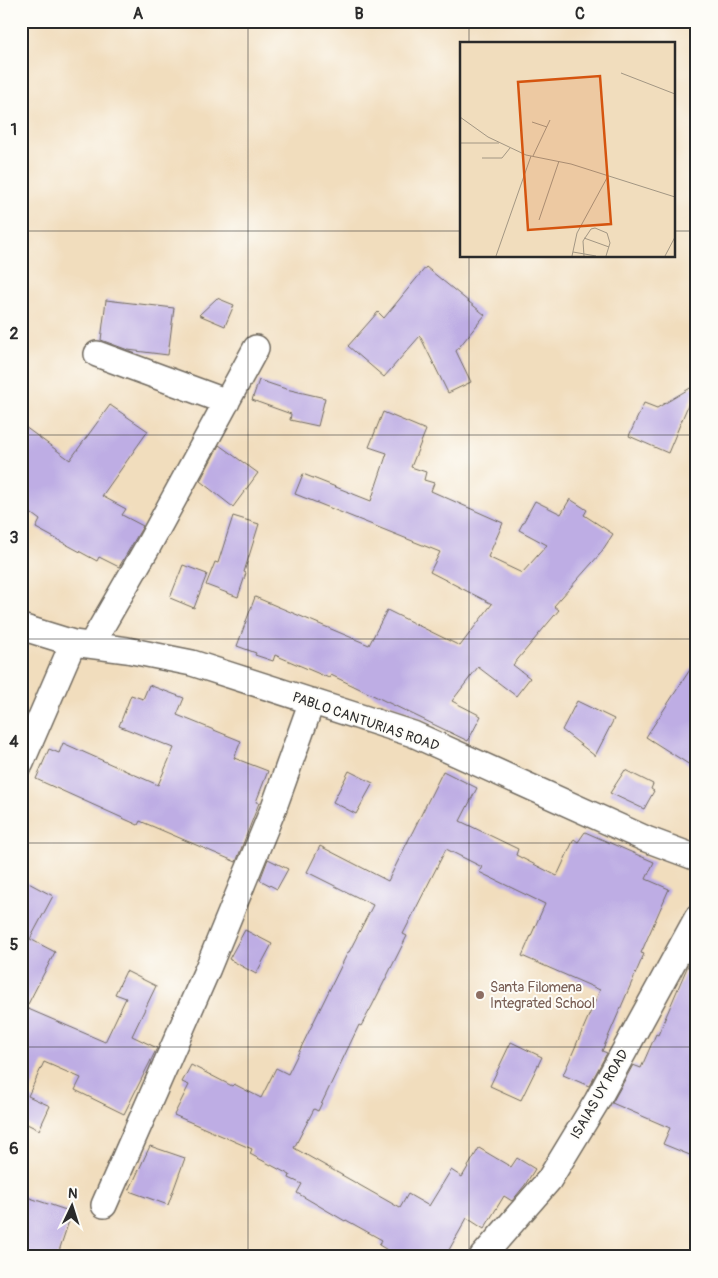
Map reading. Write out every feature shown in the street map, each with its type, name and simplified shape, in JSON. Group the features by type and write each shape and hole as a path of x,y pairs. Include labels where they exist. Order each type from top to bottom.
{"street":[{"path":"21,763 82,644 147,548 256,348"},
{"path":"97,354 227,402"},
{"name":"PABLO CANTURIAS ROAD","path":"21,627 82,644 127,650 192,663 413,734 646,839 697,858"},
{"path":"104,1205 208,968 274,807 312,701"},
{"name":"ISAIAS UY ROAD","path":"482,1257 549,1180 597,1101 697,918"}],"building":[{"path":"426,267 485,315 456,351 471,382 448,393 420,336 384,377 348,346 378,312 384,318"},
{"path":"217,298 234,305 225,326 199,315"},
{"path":"106,300 174,308 168,355 128,350 101,340"},
{"path":"259,380 286,389 325,398 318,426 290,420 291,414 252,400"},
{"path":"697,384 668,453 629,436 644,403 657,408"},
{"path":"110,405 148,431 102,496 126,509 122,515 143,526 119,567 99,557 97,561 36,528 40,520 21,506 21,424 70,460"},
{"path":"383,412 426,430 411,467 426,472 424,480 434,483 431,491 503,523 488,557 522,573 547,545 519,530 535,501 561,514 570,499 587,510 584,515 613,534 600,554 554,606 559,610 513,665 530,678 516,696 478,667 452,701 481,716 468,741 331,675 329,678 275,655 273,661 237,646 255,597 369,645 387,610 460,646 492,604 430,572 440,552 295,494 303,474 371,501 387,453 369,447"},
{"path":"219,445 258,473 233,507 200,481"},
{"path":"233,516 259,524 238,597 206,585 215,562 218,563"},
{"path":"183,565 207,574 194,608 170,598"},
{"path":"697,659 697,755 690,765 646,737"},
{"path":"149,685 184,698 177,715 241,741 234,758 268,771 256,802 259,803 236,862 140,821 138,825 36,779 49,749 59,753 63,743 158,785 174,748 119,726 131,695 143,699"},
{"path":"577,701 614,719 595,756 562,730"},
{"path":"625,770 653,784 651,789 654,791 644,809 610,793"},
{"path":"349,771 373,783 356,814 333,802"},
{"path":"443,771 477,788 460,821 518,849 516,855 557,876 574,839 578,842 585,832 654,862 646,879 669,889 641,953 644,954 602,1051 607,1053 589,1086 563,1075 600,990 522,956 545,904 479,872 482,867 446,849 403,934 407,936 372,1006 361,1026 359,1025 318,1111 314,1109 294,1148 400,1208 408,1194 429,1206 451,1170 462,1177 479,1148 511,1167 517,1158 535,1169 512,1201 504,1196 484,1229 467,1218 445,1257 399,1257 379,1245 382,1240 297,1193 302,1184 289,1178 290,1175 250,1154 252,1149 174,1115 189,1085 182,1082 191,1065 232,1086 234,1084 261,1098 276,1068 288,1074 373,905 307,872 320,846 388,881"},
{"path":"268,859 288,869 277,889 260,880"},
{"path":"21,879 53,896 30,939 55,952 26,1008 105,1042 126,998 115,994 126,971 156,986 132,1036 157,1048 124,1114 75,1090 81,1078 44,1062 28,1096 50,1106 39,1130 21,1121"},
{"path":"245,930 272,944 256,974 229,959"},
{"path":"697,948 697,1158 663,1144 670,1128 612,1103 633,1065 641,1068"},
{"path":"511,1042 542,1057 521,1100 490,1086"},
{"path":"150,1146 185,1158 168,1205 129,1191"},
{"path":"21,1195 72,1212 57,1257 41,1257 21,1250"}],"place":[{"name":"Santa Filomena Integrated School","path":"480,995"}]}
